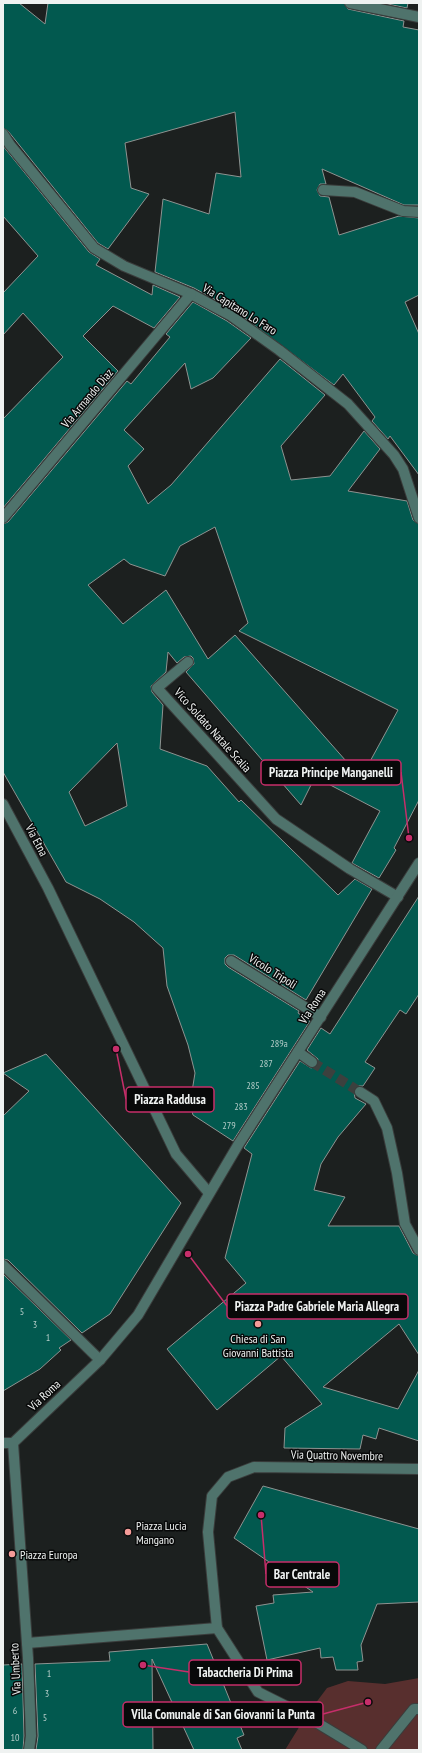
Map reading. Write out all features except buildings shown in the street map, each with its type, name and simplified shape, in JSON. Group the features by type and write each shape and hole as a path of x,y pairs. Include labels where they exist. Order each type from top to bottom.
{"street":[{"path":"350,3 419,17"},
{"name":"Via Capitano Lo Faro","path":"3,134 10,145 94,248 124,266 191,294 230,315 279,350 348,404 397,460 403,470 419,518"},
{"path":"323,190 355,192 403,211 419,212"},
{"name":"Via Armando Diaz","path":"3,518 191,294"},
{"name":"Vico Soldato Natale Scalia","path":"188,662 157,688 276,819 350,869 398,897"},
{"name":"Via Etna","path":"3,804 48,888 176,1154 209,1193"},
{"name":"Via Roma","path":"8,1443 100,1360 138,1315 238,1145 419,863"},
{"name":"Vicolo Tripoli","path":"232,961 321,1017"},
{"path":"298,1052 312,1062"},
{"path":"360,1092 374,1101 387,1128 397,1173 405,1224 419,1250"},
{"path":"3,1265 100,1360"},
{"name":"Via Umberto","path":"8,1443 27,1643 31,1736 29,1750"},
{"name":"Via Quattro Novembre","path":"217,1628 208,1532 212,1496 228,1477 254,1467 416,1468"},
{"path":"27,1643 217,1628 258,1692 306,1716 362,1750"},
{"path":"381,1750 414,1709 419,1709"}],"shaded area":[{"path":"419,1678 419,1750 285,1750 306,1716 327,1688 348,1681 385,1684"}],"tunnel":[{"path":"312,1062 360,1092"}],"place":[{"name":"Piazza Principe Manganelli","path":"409,838"},
{"name":"Piazza Raddusa","path":"116,1049"},
{"name":"Piazza Padre Gabriele Maria Allegra","path":"188,1254"},
{"name":"Chiesa di San Giovanni Battista","path":"258,1324"},
{"name":"Bar Centrale","path":"261,1515"},
{"name":"Piazza Lucia Mangano","path":"128,1532"},
{"name":"Piazza Europa","path":"12,1554"},
{"name":"Tabaccheria Di Prima","path":"143,1665"},
{"name":"Villa Comunale di San Giovanni la Punta","path":"368,1702"}]}
